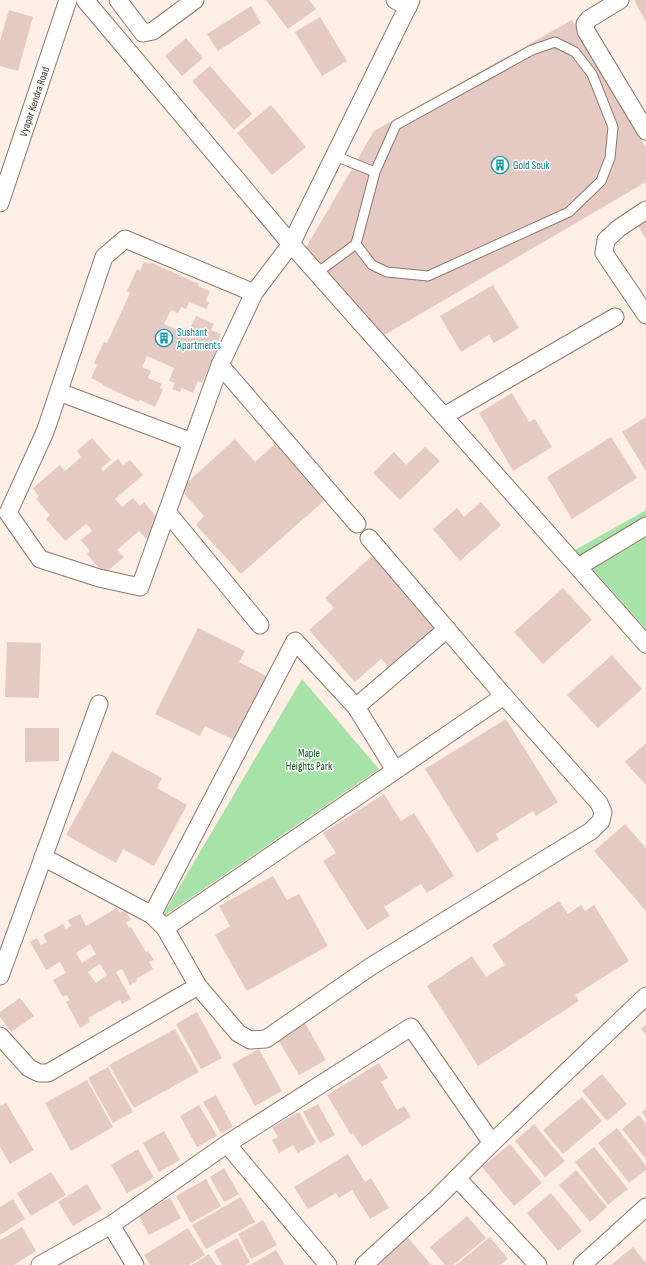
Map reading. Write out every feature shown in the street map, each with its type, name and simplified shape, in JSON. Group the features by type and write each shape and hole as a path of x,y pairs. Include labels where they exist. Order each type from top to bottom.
{"street":[{"name":"Vyapar Kendra Road","path":"0,203 68,0"},
{"path":"85,0 291,244 646,644"},
{"path":"118,0 144,33 153,31 195,0"},
{"path":"620,0 589,19 585,24 586,31 646,131"},
{"path":"254,293 125,239 104,257 45,432 8,513 40,559 99,578 140,587 220,365 254,293 291,244 335,156 405,2"},
{"path":"646,210 619,228 606,240 604,253 646,315"},
{"path":"444,416 615,317"},
{"path":"220,365 357,524"},
{"path":"59,392 192,442"},
{"path":"167,512 260,625"},
{"path":"578,566 646,526"},
{"path":"43,857 152,915 165,928 198,986 238,1034 250,1040 266,1039 370,967 591,831 601,821 603,812 599,802 504,696 369,538"},
{"path":"356,707 447,629"},
{"path":"152,915 295,641 356,707 395,770"},
{"path":"165,928 504,696"},
{"path":"0,976 100,704"},
{"path":"0,1036 28,1068 39,1073 48,1073 198,986"},
{"path":"364,1265 457,1178 646,996"},
{"path":"40,1265 111,1225 228,1144 411,1027 492,1143"},
{"path":"228,1144 328,1265"},
{"path":"457,1178 538,1265"},
{"path":"582,1265 646,1207"},
{"path":"111,1225 135,1265"}],"lane":[{"path":"317,273 356,244 375,172 396,125 532,50 555,42 574,52 592,74 613,127 610,158 600,181 569,212 428,276 387,272 372,265 356,244"},
{"path":"335,156 375,172"}],"green space":[{"path":"646,510 646,629 575,550"},
{"name":"Maple Heights Park","path":"302,679 379,769 161,918"}],"building":[{"path":"266,0 309,0 316,9 288,29"},
{"path":"634,0 646,0 646,22"},
{"path":"251,6 261,23 218,51 207,34"},
{"path":"9,10 33,17 18,71 0,66 0,41"},
{"path":"320,17 347,61 322,76 295,32"},
{"name":"Gold Souk","path":"572,20 646,148 646,182 381,337 304,251 374,131"},
{"path":"186,38 203,58 182,76 165,56"},
{"path":"210,66 252,114 234,130 192,81"},
{"path":"271,105 306,147 272,175 237,133"},
{"path":"646,221 646,239 638,226"},
{"name":"Sushant Apartments","path":"144,262 149,264 150,262 199,284 198,286 210,291 206,301 209,303 206,309 189,302 186,309 181,307 178,313 171,310 164,324 187,334 196,316 214,324 211,330 221,334 216,346 218,347 202,383 198,381 193,393 182,388 180,392 172,389 175,383 169,381 174,368 147,356 142,367 151,371 148,378 162,384 160,388 163,389 155,407 140,400 139,402 102,385 103,384 91,378 97,365 94,363 104,342 107,343 130,293 127,291 137,269 140,271"},
{"path":"493,285 519,328 494,343 489,335 461,352 440,316"},
{"path":"512,393 529,422 535,419 552,447 513,471 479,413"},
{"path":"646,417 646,471 622,432"},
{"path":"611,437 637,478 572,519 547,477"},
{"path":"92,438 111,460 101,468 103,471 118,459 123,465 130,460 143,475 115,499 122,507 133,498 140,506 144,502 161,522 155,531 146,539 139,531 117,550 124,557 104,574 87,554 90,551 81,540 92,531 86,524 65,541 46,519 50,515 36,499 39,497 33,488 60,465 65,471 81,457 77,451"},
{"path":"235,439 255,462 275,444 326,499 241,574 196,525 204,516 180,489"},
{"path":"425,447 440,461 400,500 373,473 394,452 406,465"},
{"path":"481,502 501,525 460,561 433,529 457,508 464,517"},
{"path":"372,556 436,627 390,668 381,659 355,682 309,630 334,608 325,598"},
{"path":"563,588 592,620 543,664 514,632"},
{"path":"198,628 245,651 239,662 270,678 238,742 205,726 200,736 155,714"},
{"path":"7,642 41,643 39,698 5,697"},
{"path":"612,655 642,689 598,728 567,695"},
{"path":"506,719 558,802 536,816 533,811 496,834 499,839 477,853 425,769"},
{"path":"25,728 59,728 59,761 25,762"},
{"path":"646,743 646,785 625,762"},
{"path":"112,751 162,778 157,788 187,805 154,866 123,849 116,863 66,835"},
{"path":"384,794 401,821 414,813 454,876 427,893 421,884 384,907 390,916 367,930 323,861 336,853 323,833"},
{"path":"625,824 646,848 646,911 594,851"},
{"path":"273,876 287,900 299,894 328,946 247,991 215,935 230,926 219,906"},
{"path":"559,901 568,914 581,905 585,911 594,905 629,961 575,995 579,1001 478,1066 427,986 472,956 486,977 505,965 492,945"},
{"path":"117,908 120,913 125,910 131,920 126,922 129,928 131,927 146,952 148,951 154,960 149,962 153,969 136,979 137,981 130,985 122,969 116,972 131,999 122,1004 120,1000 88,1018 90,1022 80,1028 66,1002 70,1000 66,995 63,997 53,980 66,973 60,962 46,970 30,942 37,938 41,945 47,942 43,935 63,924 66,929 71,926 68,920 80,914 86,926","holes":["90,944 96,954 82,963 76,953","100,964 107,975 96,983 88,972"]},
{"path":"20,998 34,1016 11,1032 0,1017 0,1012"},
{"path":"197,1012 222,1058 201,1069 176,1024"},
{"path":"305,1023 326,1060 299,1075 277,1038"},
{"path":"646,1025 646,1035 641,1029"},
{"path":"175,1029 199,1072 134,1108 109,1065"},
{"path":"259,1049 282,1091 255,1106 232,1064"},
{"path":"379,1063 388,1078 381,1082 397,1110 404,1106 411,1117 362,1147 353,1133 351,1135 327,1095"},
{"path":"108,1067 133,1112 113,1123 88,1078"},
{"path":"602,1074 627,1104 607,1121 582,1091"},
{"path":"87,1080 113,1127 71,1151 45,1103"},
{"path":"216,1095 233,1127 221,1133 203,1102"},
{"path":"582,1097 602,1121 563,1154 543,1130"},
{"path":"6,1103 34,1150 10,1164 0,1147 0,1106"},
{"path":"318,1104 335,1135 320,1143 303,1112"},
{"path":"199,1105 217,1136 197,1147 180,1116"},
{"path":"646,1109 646,1118 642,1112"},
{"path":"299,1112 316,1143 298,1153 293,1145 279,1153 272,1140 278,1137 272,1127"},
{"path":"639,1115 646,1124 646,1159 622,1129"},
{"path":"534,1124 565,1161 545,1177 515,1141"},
{"path":"617,1128 646,1166 646,1170 629,1183 598,1143"},
{"path":"164,1131 180,1160 159,1172 143,1143"},
{"path":"510,1144 542,1183 514,1206 482,1167"},
{"path":"594,1147 628,1189 608,1205 575,1162"},
{"path":"138,1149 154,1178 127,1193 111,1165"},
{"path":"348,1154 365,1182 371,1178 389,1208 370,1219 352,1190 339,1198 336,1193 308,1209 294,1187"},
{"path":"224,1168 239,1194 224,1202 210,1177"},
{"path":"576,1170 607,1207 590,1222 559,1185"},
{"path":"51,1172 66,1195 31,1216 17,1193"},
{"path":"206,1179 221,1206 191,1223 176,1196"},
{"path":"87,1184 102,1209 73,1226 58,1202"},
{"path":"551,1193 582,1231 558,1251 527,1213"},
{"path":"241,1197 255,1222 206,1249 192,1225"},
{"path":"170,1198 181,1218 149,1235 138,1215"},
{"path":"13,1199 25,1219 0,1235 0,1207"},
{"path":"467,1216 486,1238 453,1265 445,1265 430,1247"},
{"path":"263,1220 277,1245 251,1259 238,1234"},
{"path":"22,1227 36,1251 14,1265 0,1265 0,1240"},
{"path":"188,1228 205,1255 189,1265 150,1265 144,1255"},
{"path":"406,1235 431,1265 369,1265"},
{"path":"490,1237 508,1259 500,1265 456,1265"},
{"path":"237,1238 250,1262 245,1265 222,1265 214,1251"},
{"path":"633,1247 646,1265 611,1265"},
{"path":"276,1250 285,1265 250,1265"},
{"path":"209,1254 216,1265 192,1265"}],"place":[{"name":"Gold Souk","path":"500,165"},
{"name":"Sushant Apartments","path":"164,338"}]}
